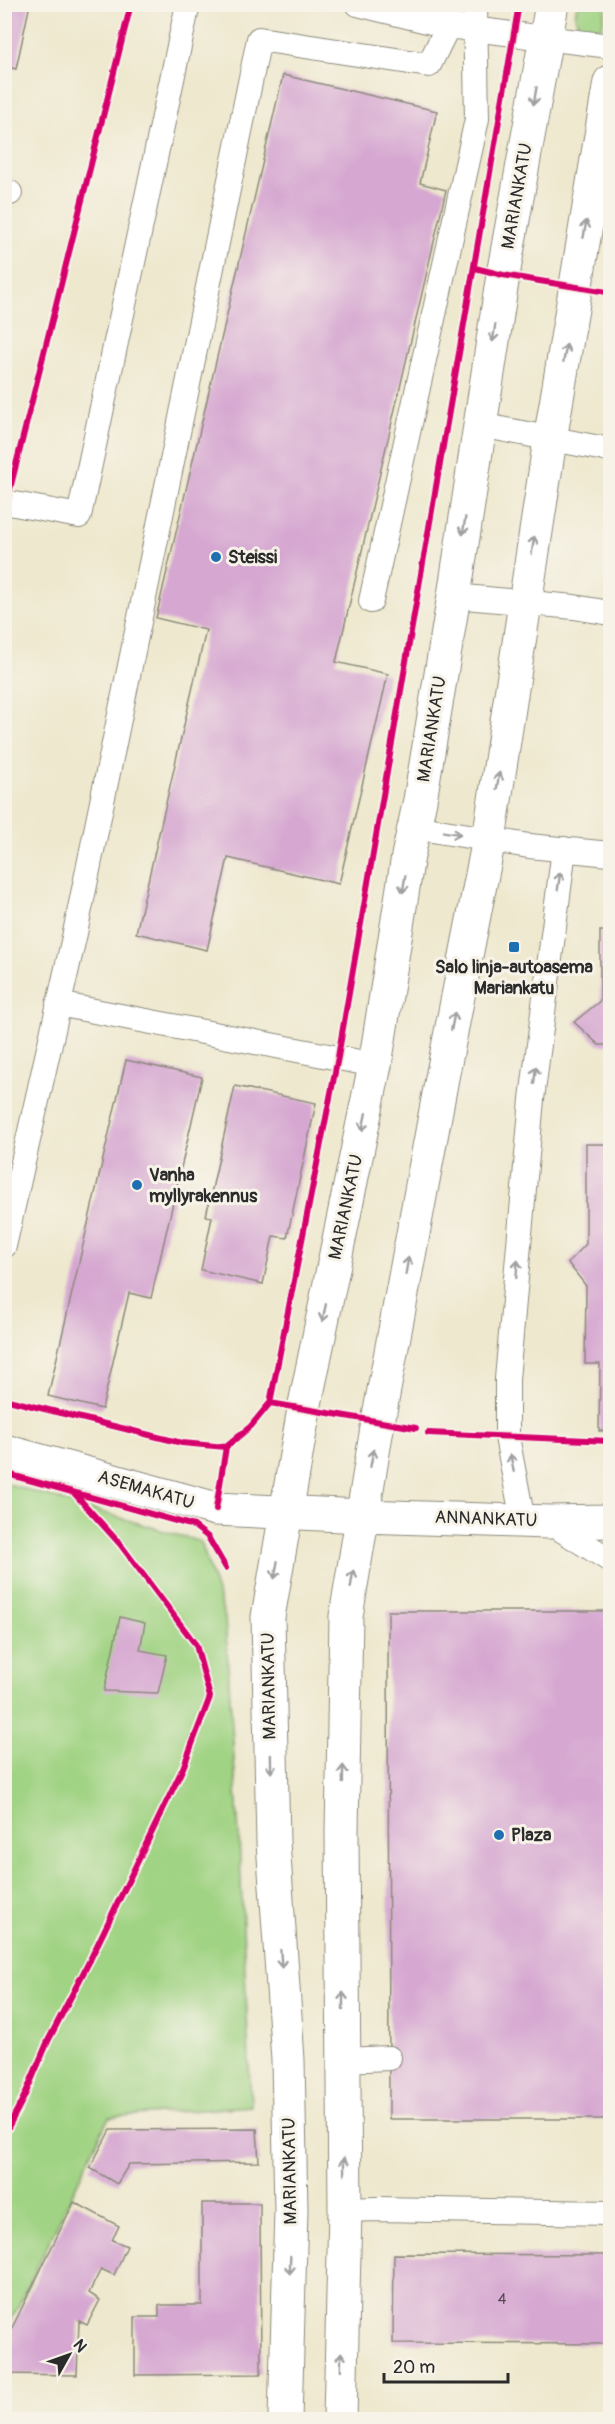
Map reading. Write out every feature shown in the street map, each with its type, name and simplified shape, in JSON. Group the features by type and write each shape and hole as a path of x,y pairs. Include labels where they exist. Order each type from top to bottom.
{"main road":[{"name":"MARIANKATU","path":"285,2420 291,2210 289,2083 273,1842 268,1617 304,1409 375,1065 552,4"},
{"path":"340,2420 345,2210 342,1832 346,1616 362,1516 440,1090 489,839 550,440 610,82"},
{"name":"ASEMAKATU","path":"4,1451 216,1509 362,1516"},
{"name":"ANNANKATU","path":"362,1516 610,1521"}],"lane":[{"path":"4,502 79,516 188,4"},
{"path":"358,4 448,26 610,46"},
{"path":"371,601 477,119 475,4"},
{"path":"4,1246 146,594 259,39 429,65 448,26"},
{"path":"480,425 610,450"},
{"path":"454,596 574,607 610,613"},
{"path":"414,827 528,846 610,854"},
{"path":"564,849 532,1099 507,1379 507,1437 536,1521 610,1560"},
{"path":"58,1004 375,1065"},
{"path":"343,2060 388,2058"},
{"path":"345,2210 610,2213"}],"green space":[{"path":"577,5 606,5 602,26 593,31 581,32 575,16"},
{"path":"5,1483 201,1542 225,1618 239,1836 251,2106 109,2117 5,2334"}],"building":[{"path":"4,4 30,4 16,69 4,66"},
{"path":"283,75 437,111 420,183 446,190 336,662 388,674 339,884 228,858 207,950 136,933 206,630 156,618"},
{"path":"608,573 610,573 610,768 607,768"},
{"path":"600,931 610,931 610,1045 599,1045 574,1022 600,1001"},
{"name":"Vanha myllyrakennus","path":"126,1060 202,1077 151,1298 129,1293 102,1409 48,1396"},
{"path":"235,1086 316,1103 287,1238 273,1236 263,1284 201,1270 212,1217 206,1216"},
{"path":"586,1144 610,1144 610,1431 599,1431 600,1364 585,1364 586,1286 568,1263 586,1244"},
{"name":"Plaza","path":"388,1611 610,1611 610,2119 389,2119"},
{"path":"120,1617 145,1623 140,1650 167,1655 158,1693 104,1691"},
{"path":"257,2129 259,2162 129,2164 117,2184 90,2168 110,2130"},
{"path":"74,2202 119,2226 112,2240 127,2246 114,2275 101,2269 89,2293 100,2300 87,2325 79,2321 77,2375 4,2374 4,2344"},
{"path":"202,2203 260,2203 261,2374 135,2375 135,2317 159,2317 159,2305 202,2305"},
{"path":"394,2254 610,2255 610,2344 393,2343"}],"cycle path":[{"path":"4,513 131,4"},
{"path":"216,1509 226,1447 251,1426 270,1403 338,1057 519,4"},
{"path":"475,268 503,275 607,292"},
{"path":"4,1399 182,1443 226,1447"},
{"path":"270,1403 416,1428"},
{"path":"428,1433 610,1441"},
{"path":"4,1473 194,1526 208,1537 226,1568"},
{"path":"4,2135 183,1768 210,1697 196,1645 120,1544 74,1493"}],"place":[{"name":"Steissi","path":"216,557"},
{"name":"Salo linja-autoasema Mariankatu","path":"514,947"},
{"name":"Vanha myllyrakennus","path":"137,1185"},
{"name":"Plaza","path":"499,1835"}]}
